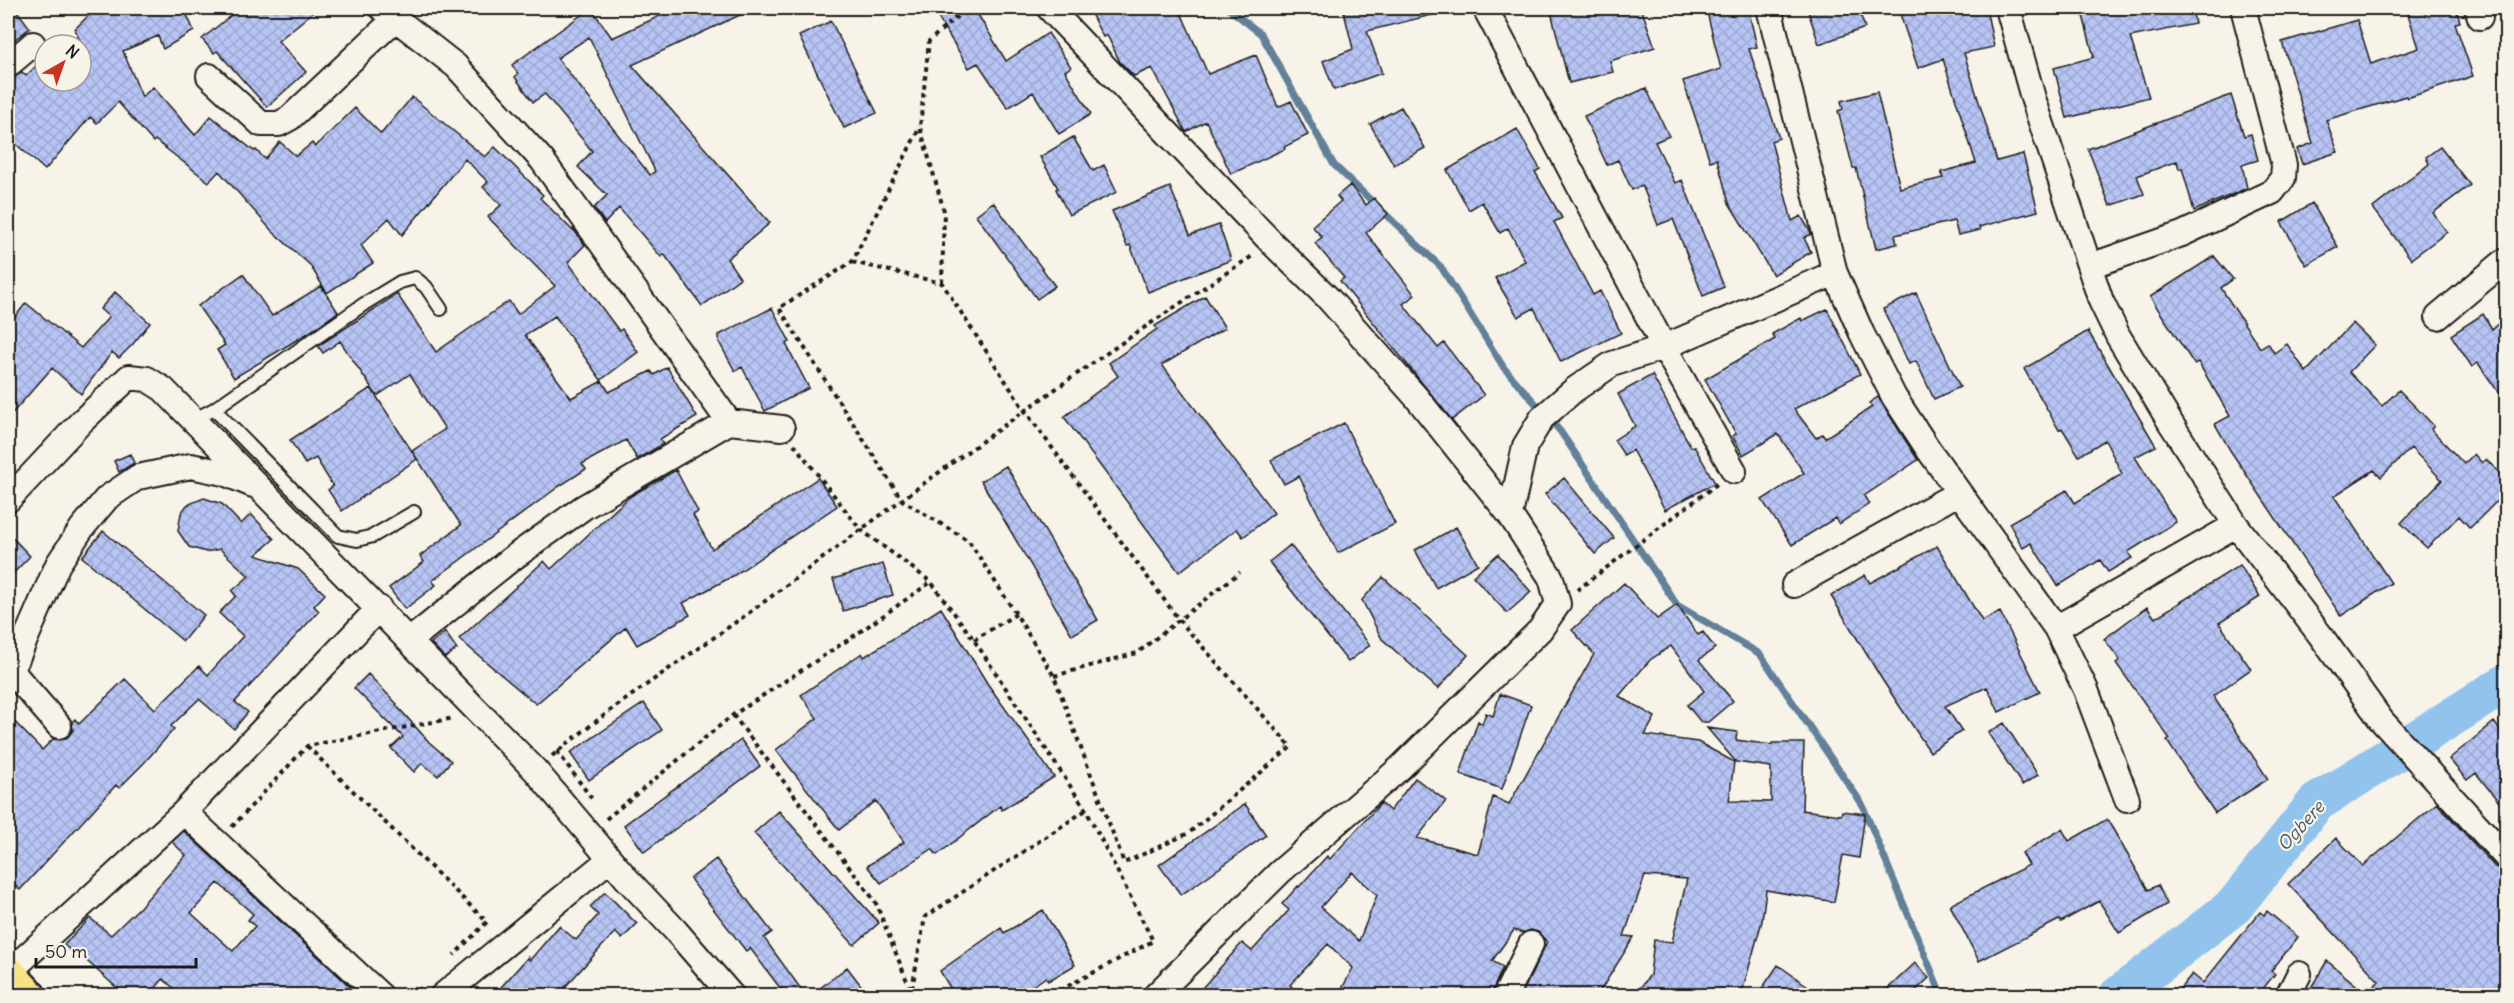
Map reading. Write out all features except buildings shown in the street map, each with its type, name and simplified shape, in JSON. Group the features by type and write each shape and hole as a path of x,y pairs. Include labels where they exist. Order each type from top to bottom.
{"highway":[{"path":"8,973 29,996"}],"street":[{"path":"1049,8 1272,243 1327,297 1417,398 1510,515 1551,578 1558,604 1540,630 1400,768 1280,872 1155,996"},
{"path":"1485,8 1664,347 1734,471"},
{"path":"1769,8 1835,273 1894,397 1958,493 2010,560 2056,628 2086,690 2127,799"},
{"path":"2008,8 2033,98 2101,302 2118,336 2236,525 2381,720 2506,857"},
{"path":"2090,266 2182,234 2272,192 2283,178 2283,165 2242,8"},
{"path":"209,76 261,124 279,124 290,118 328,83 389,13 456,66 542,160 729,422"},
{"path":"8,65 33,44"},
{"path":"2438,317 2506,260"},
{"path":"1510,515 1525,447 1546,413 1612,364 1664,347 1835,273"},
{"path":"8,500 82,421 129,377 147,379 203,415 261,489 535,770 610,859 732,996"},
{"path":"409,640 510,560 584,507 729,422 782,428"},
{"path":"59,726 10,668 58,564 82,528 107,498 138,477 191,466 224,473 261,489"},
{"path":"1794,585 1958,493"},
{"path":"2056,628 2236,525"},
{"path":"8,973 184,812 379,608"},
{"path":"184,812 381,996"},
{"path":"431,991 610,859"},
{"path":"1505,996 1531,944"},
{"path":"2288,996 2299,974"}],"lane":[{"path":"414,512 373,536 357,540 339,536 203,415 364,304 400,282 415,278 426,287 441,309"}],"path":[{"path":"920,127 944,211 942,283 1025,411 1179,620 1290,747 1189,833 1124,863 1053,676 1016,614 969,541 902,500 779,308 852,261 920,127 929,41 967,8"},
{"path":"535,770 672,665 777,592 860,529 1145,325 1272,243"},
{"path":"852,261 942,283"},
{"path":"782,428 860,529 932,582 974,639 1086,810 1153,941 1049,996"},
{"path":"1558,604 1734,471"},
{"path":"1053,676 1137,653 1240,572"},
{"path":"606,819 733,715 932,582"},
{"path":"974,639 1016,614"},
{"path":"230,829 308,746 481,713"},
{"path":"733,715 875,901 910,995"},
{"path":"308,746 487,922 446,963"},
{"path":"910,995 925,917 1086,810"},
{"path":"413,996 431,991"}],"waterway":[{"path":"1228,8 1261,34 1334,165 1441,267 1504,368 1560,431 1677,605 1760,654 1862,804 1942,996"},
{"name":"Ogbere","path":"2118,996 2234,906 2316,803 2506,683"}]}
